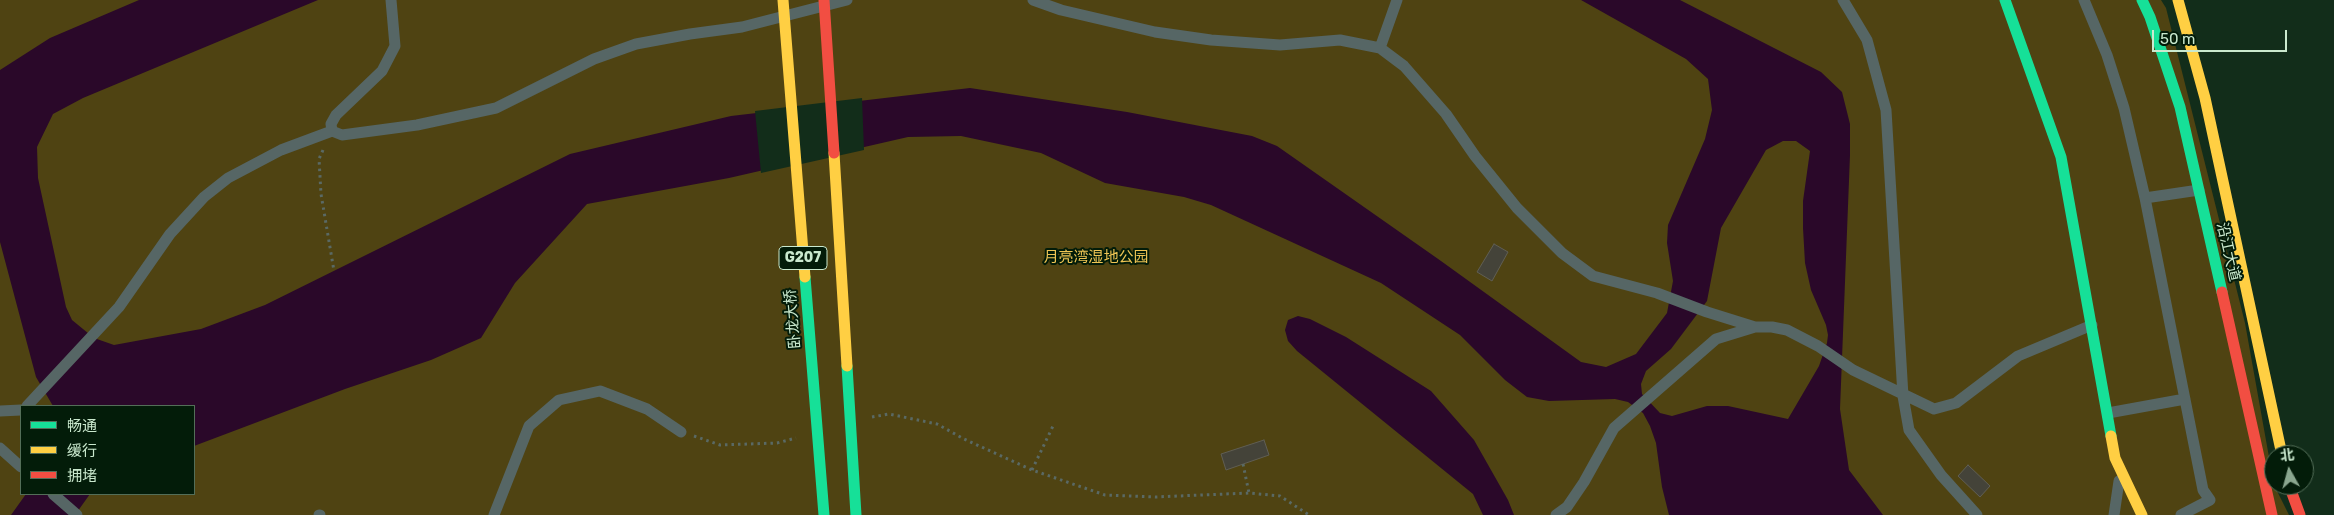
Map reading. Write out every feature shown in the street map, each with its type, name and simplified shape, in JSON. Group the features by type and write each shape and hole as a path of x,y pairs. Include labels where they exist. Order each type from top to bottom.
{"main road":[{"name":"卧龙大桥","path":"783,0 824,515"},
{"name":"G207","path":"824,0 856,515"},
{"path":"2005,0 2061,157 2115,458 2142,515"},
{"name":"沿江大道","path":"2142,0 2150,17 2180,107 2272,515"},
{"name":"沿江大道","path":"2178,0 2205,98 2280,445"},
{"path":"2293,495 2300,515"}],"lane":[{"path":"332,131 331,124 336,115 382,71 394,46 390,0"},
{"path":"28,405 118,306 170,234 204,197 237,173 281,150 332,131 342,135 417,125 496,108 594,59 636,44 742,27 847,0"},
{"path":"1033,0 1061,10 1146,30 1202,39 1243,44 1280,45 1340,40 1380,48 1404,66 1446,114 1475,156 1517,208 1562,253 1593,276 1657,293 1707,312 1755,327"},
{"path":"1380,48 1396,0"},
{"path":"1843,0 1867,40 1886,110 1903,396 1909,430 1941,475 1977,515"},
{"path":"2084,0 2107,56 2124,108 2145,198 2203,490 2210,500 2181,515"},
{"path":"2145,198 2199,190"},
{"path":"1556,515 1567,507 1584,482 1614,428 1716,339 1755,327 1772,327 1787,330 1818,346 1853,370 1903,396 1934,409 1956,403 2018,356 2092,325"},
{"path":"494,515 529,426 559,400 600,391 647,409 681,432"},
{"path":"2108,413 2185,399"},
{"path":"0,411 20,410"},
{"path":"0,448 20,466"},
{"path":"2114,515 2120,469"},
{"path":"53,495 77,515"}],"path":[{"path":"332,131 319,159 321,194 334,271"},
{"path":"867,418 889,414 937,424 964,439 1032,470 1105,495 1155,497 1249,493 1280,496 1309,515"},
{"path":"1032,470 1053,426"},
{"path":"681,432 720,445 777,443 805,435"},
{"path":"1243,464 1249,493"}],"green space":[{"name":"月亮湾湿地公园","path":"0,0 2161,0 2166,8 2245,323 2267,445 2264,445 2264,495 2279,495 2289,515 0,515"}],"shaded area":[{"path":"139,0 318,0 83,98 53,114 37,147 38,178 66,307 72,320 94,338 114,345 201,329 265,305 570,154 731,116 970,88 1127,112 1252,136 1277,146 1581,362 1606,367 1636,354 1667,313 1673,281 1667,243 1668,225 1705,139 1712,110 1708,79 1686,59 1581,0 1680,0 1821,72 1842,92 1850,124 1850,155 1840,409 1849,470 1883,515 1669,515 1662,487 1656,443 1650,426 1643,413 1628,402 1615,399 1549,401 1527,397 1505,380 1460,335 1381,283 1211,205 1184,197 1105,183 1041,153 961,136 908,137 729,178 587,204 515,283 481,338 431,360 345,389 195,446 195,405 52,405 36,377 0,242 0,70 50,38","holes":["1783,141 1796,141 1810,151 1803,201 1805,263 1811,290 1826,325 1828,335 1819,366 1788,419 1728,406 1707,406 1672,416 1660,413 1642,394 1641,384 1646,371 1671,349 1707,301 1721,228 1766,150"]},
{"path":"1298,316 1310,319 1346,337 1431,391 1474,440 1508,500 1514,515 1483,515 1473,494 1297,351 1288,341 1285,330 1288,320"},
{"path":"25,495 89,495 75,515 11,515"}],"pier":[{"path":"862,98 864,150 761,173 755,111"}],"building":[{"path":"1494,244 1508,252 1492,281 1477,272"},
{"path":"1264,440 1269,455 1226,470 1221,454"},
{"path":"1968,465 1990,486 1980,497 1958,476"}],"traffic: fast":[{"path":"2005,0 2061,157 2111,436"},
{"path":"2142,0 2150,17 2180,107 2222,292"},
{"path":"805,277 824,515"},
{"path":"847,366 856,515"}],"traffic: slow":[{"path":"783,0 805,277"},
{"path":"2178,0 2205,98 2280,445"},
{"path":"834,153 847,366"},
{"path":"2111,436 2115,458 2142,515"}],"traffic: jam":[{"path":"824,0 834,153"},
{"path":"2222,292 2272,515"},
{"path":"2293,495 2300,515"}]}
